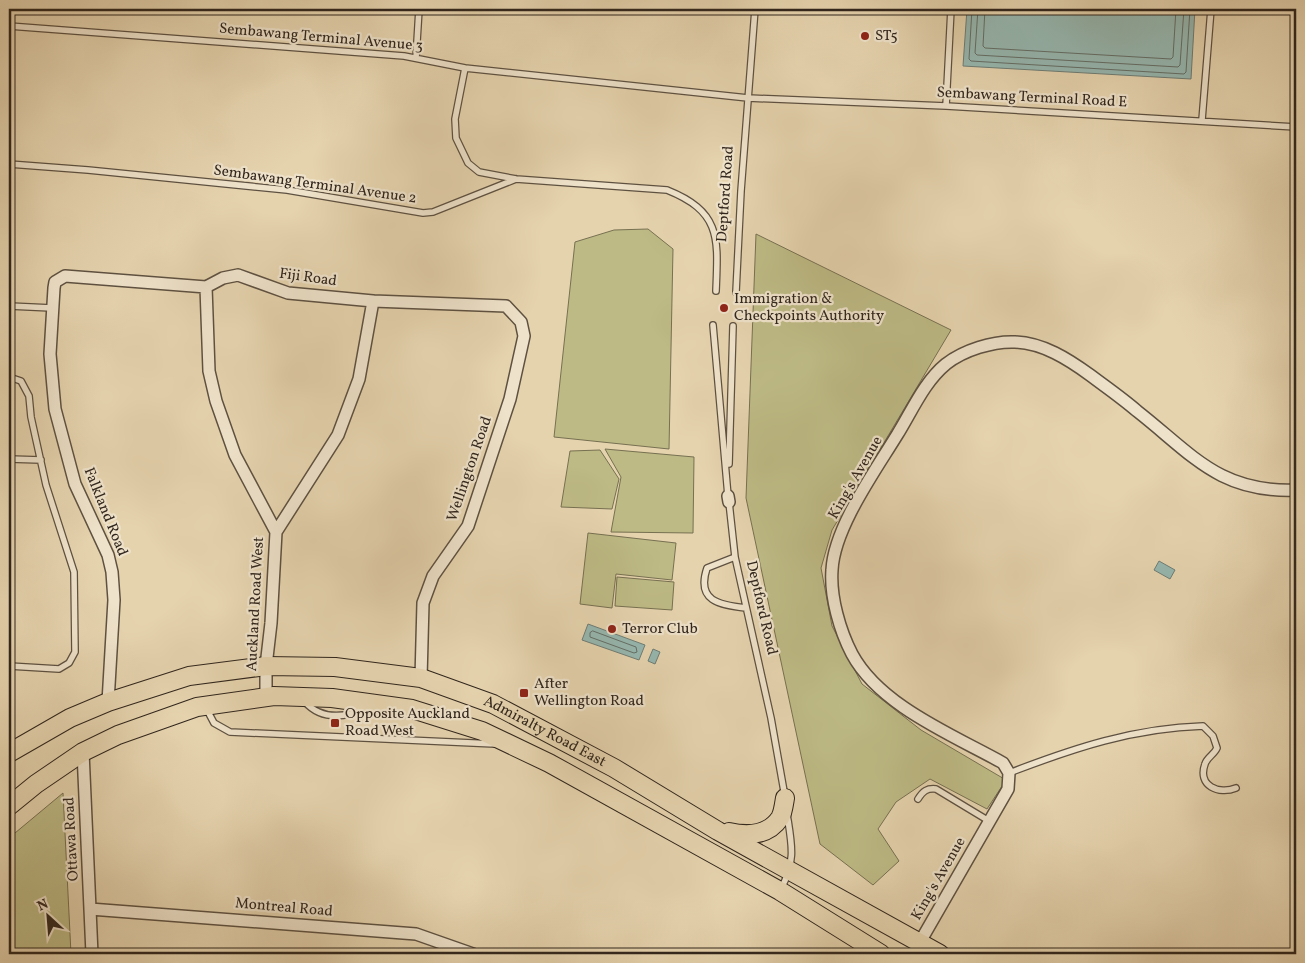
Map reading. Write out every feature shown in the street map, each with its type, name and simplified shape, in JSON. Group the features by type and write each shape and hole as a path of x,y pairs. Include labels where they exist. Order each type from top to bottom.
{"main road":[{"name":"Admiralty Road East","path":"9,754 70,718 108,702 189,676 266,666 335,667 421,678 502,708 614,768 718,830 940,954"},
{"name":"Admiralty Road East","path":"9,806 36,784 83,752 118,734 204,706 266,697 300,696 412,708 482,731 549,763 780,891 881,954"},
{"path":"718,830 748,836 768,829 780,817 785,798"}],"street":[{"name":"Fiji Road","path":"60,278 72,276 206,287 223,278 238,276 288,293 372,301 506,306 521,322"},
{"name":"Falkland Road","path":"60,278 54,288 50,354 55,410 75,484 108,555 112,572 114,600 108,702"},
{"name":"Auckland Road West","path":"206,287 209,371 216,401 235,455 276,532 271,623 266,666 266,697"},
{"path":"276,532 338,435 359,379 372,301"},
{"name":"Wellington Road","path":"421,678 423,603 433,576 468,526 510,399 524,336 521,322"},
{"name":"King's Avenue","path":"920,942 1008,789 1009,773 1003,763 896,703 869,680 852,654 840,625 834,600 832,569 840,536 851,512 931,379 945,365 959,355 979,348 1015,342 1052,351 1074,363 1138,411 1184,452 1214,473 1241,483 1280,491 1296,490"},
{"name":"Ottawa Road","path":"83,752 92,954"},
{"name":"Montreal Road","path":"90,909 416,934 472,954"}],"lane":[{"path":"416,58 419,9"},
{"name":"Deptford Road","path":"736,292 755,9"},
{"path":"946,106 952,9"},
{"path":"1202,120 1211,9"},
{"name":"Sembawang Terminal Avenue 3","path":"9,26 416,58 465,68 748,98"},
{"path":"465,68 455,119 456,138 468,163 479,172 516,179"},
{"name":"Sembawang Terminal Road E","path":"748,98 946,106 1296,127"},
{"name":"Sembawang Terminal Avenue 2","path":"9,164 287,190 423,213 432,212 516,179 668,190 683,196 698,206 711,222 717,241 716,291"},
{"path":"9,306 52,308"},
{"path":"713,325 728,499"},
{"name":"Deptford Road","path":"733,326 728,499 734,557 772,718 792,850 790,871 780,891"},
{"path":"9,377 21,381 27,390 54,512 74,572 75,652 69,663 59,669 9,666"},
{"path":"9,459 41,460"},
{"path":"734,557 708,568 704,579 706,590 711,600 722,605 746,608"},
{"path":"204,706 214,723 230,732 509,744"},
{"path":"1009,773 1101,740 1152,730 1204,726 1213,736 1217,748 1205,763 1203,772 1210,788 1229,791 1236,788"},
{"path":"918,799 922,792 930,788 936,789 989,821"}],"shaded area":[{"path":"648,229 673,249 669,449 554,437 575,242 614,230"},
{"path":"756,234 951,330 832,530 821,568 832,626 862,684 921,730 1006,780 987,809 930,779 896,802 878,829 899,861 873,885 820,844 746,498"},
{"path":"605,449 694,457 693,533 611,532 621,477"},
{"path":"600,450 619,479 612,509 561,507 570,451"},
{"path":"588,533 676,543 672,580 616,574 612,608 580,604"},
{"path":"617,577 674,582 672,610 615,606"},
{"path":"63,793 71,954 9,954 9,838"}],"water":[{"path":"967,9 1195,9 1191,79 963,66"},
{"path":"1159,561 1175,570 1170,579 1154,570"},
{"path":"588,624 645,645 639,660 582,640"},
{"path":"653,649 660,652 655,664 648,661"}],"place":[{"name":"ST5","path":"865,36"},
{"name":"Immigration & Checkpoints Authority","path":"724,308"},
{"name":"Terror Club","path":"612,629"},
{"name":"After Wellington Road","path":"524,693"},
{"name":"Opposite Auckland Road West","path":"335,723"}]}
